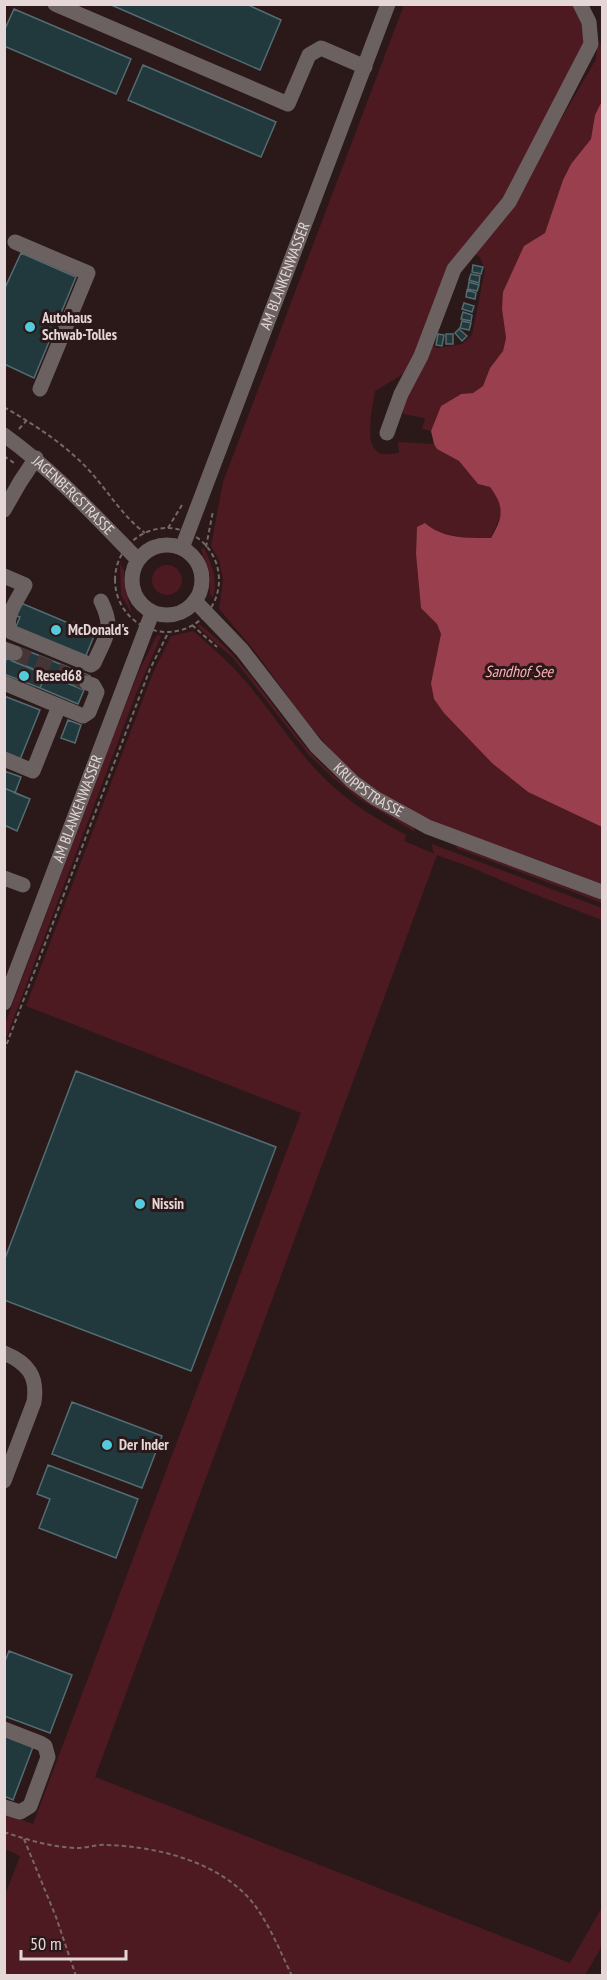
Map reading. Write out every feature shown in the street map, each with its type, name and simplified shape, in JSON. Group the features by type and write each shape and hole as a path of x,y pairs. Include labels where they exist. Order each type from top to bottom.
{"street":[{"path":"55,4 288,104 309,55 321,48 365,67"},
{"name":"AM BLANKENWASSER","path":"182,548 388,4"},
{"path":"387,433 400,394 421,356 454,269 509,202 591,44 589,22 580,4"},
{"path":"15,242 88,273 40,389"},
{"name":"JAGENBERGSTRASSE","path":"4,435 36,458 137,560"},
{"path":"4,510 36,458"},
{"path":"168,544 182,548 196,561 201,570 200,592 195,602 176,614 152,613 136,599 132,589 133,568 146,550 168,544"},
{"path":"4,576 25,585 8,621 8,628 11,632 91,665 94,663 110,626 101,601"},
{"name":"KRUPPSTRASSE","path":"195,602 248,657 316,746 353,782 375,798 428,827 603,892"},
{"name":"AM BLANKENWASSER","path":"4,1003 152,613"},
{"path":"4,683 81,716 87,714 97,692 93,685 87,683"},
{"path":"4,759 33,771 59,706"},
{"path":"4,878 23,885"},
{"path":"4,1353 24,1364 30,1371 36,1389 34,1402 4,1481"},
{"path":"4,1729 45,1746 48,1757 30,1806 20,1812 4,1807"}],"path":[{"path":"4,407 31,423 80,460 128,519 145,533"},
{"path":"168,528 188,533 206,547 214,559 218,573 218,587 214,601 207,612 192,626 168,633 147,628 127,613 119,601 115,575 118,562 126,548 145,533 168,528"},
{"path":"4,1051 150,669 168,633"},
{"path":"4,1832 52,1846 78,1848 103,1845 151,1849 206,1868 231,1883 248,1897 261,1915 292,1976"},
{"path":"24,1839 56,1917 76,1976"}],"shaded area":[{"path":"404,5 576,5 584,21 584,46 489,223 457,261 408,371 375,391 370,427 373,445 377,451 386,454 399,453 398,442 434,444 437,449 459,461 478,484 490,487 497,496 502,512 491,538 464,538 417,527 416,554 421,608 437,624 441,634 431,683 493,764 528,792 602,827 602,884 438,823 383,795 338,758 219,609 223,579 219,560 211,546 223,482"},
{"path":"602,41 602,101 595,115 591,139 571,164 563,180 545,234 524,246 502,309 506,338 503,351 490,368 483,386 473,393 460,394 441,406 431,431 422,429 425,418 403,414 405,394 429,343 437,348 462,344 472,335 485,270 480,257 472,253 527,178 596,59 597,49"},
{"path":"204,548 213,572 215,585 213,598 210,594 210,575 201,549"},
{"path":"120,563 124,571 125,589 132,614 121,595"},
{"path":"167,565 178,569 182,580 178,591 167,595 156,591 152,580 156,569"},
{"path":"199,624 232,654 299,739 335,777 360,796 413,827 415,832 359,799 309,755 233,658 201,630"},
{"path":"193,631 239,673 325,779 362,809 406,835 404,841 435,854 432,844 602,908 602,920 437,855 95,1777 570,1963 602,1907 602,1946 585,1975 5,1975 4,1898 20,1856 5,1849 5,1814 33,1824 301,1113 26,1006 153,673 171,636"},
{"path":"157,635 161,636 136,694 5,1041 5,1024 108,750 139,671"},
{"path":"457,846 602,900 602,903 456,848"}],"water":[{"name":"Sandhof See","path":"602,101 602,827 528,792 493,764 444,713 434,699 431,683 441,634 437,624 421,608 416,554 417,527 425,523 448,535 474,538 491,538 498,524 500,506 490,487 478,484 459,461 437,449 431,431 441,406 461,394 473,393 483,386 490,368 503,351 506,338 502,309 503,292 524,246 545,233 563,180 571,164 591,139 595,115"}],"building":[{"path":"109,4 246,4 281,20 260,70"},
{"path":"14,9 131,59 116,94 4,46 4,31"},
{"path":"143,65 276,122 261,157 128,100"},
{"name":"Autohaus Schwab-Tolles","path":"21,253 76,277 34,378 4,364 4,290"},
{"path":"473,265 483,267 481,274 472,272"},
{"path":"471,274 480,276 479,283 469,280"},
{"path":"469,282 479,285 477,291 468,289"},
{"path":"467,290 476,293 475,299 466,297"},
{"path":"464,303 474,306 472,312 462,309"},
{"path":"463,312 472,315 471,321 461,319"},
{"path":"462,321 471,323 469,330 460,328"},
{"path":"459,329 467,336 462,341 455,333"},
{"path":"438,334 444,335 442,346 436,345"},
{"path":"446,334 453,334 453,344 446,344"},
{"name":"McDonald's","path":"21,603 73,625 74,622 96,631 85,658 15,629 20,617 16,616"},
{"path":"18,647 90,676 84,690 12,661"},
{"path":"6,658 46,674 40,688 4,674"},
{"path":"46,674 84,690 78,704 40,688"},
{"path":"4,696 40,710 19,762 4,756"},
{"path":"68,720 81,725 75,743 61,738"},
{"path":"4,771 21,777 15,793 30,799 17,831 4,825"},
{"path":"4,788 30,799 17,831 4,825"},
{"name":"Nissin","path":"76,1071 276,1147 191,1371 4,1300 4,1261"},
{"name":"Der Inder","path":"72,1402 162,1436 142,1488 52,1454"},
{"path":"48,1465 138,1499 116,1558 39,1528 50,1499 37,1494"},
{"path":"9,1651 72,1675 50,1733 4,1716 4,1664"},
{"path":"4,1736 33,1747 13,1800 4,1796"}],"tunnel":[{"path":"15,653 87,683"}],"place":[{"name":"Autohaus Schwab-Tolles","path":"30,327"},
{"name":"McDonald's","path":"56,630"},
{"name":"Resed68","path":"24,676"},
{"name":"Nissin","path":"140,1204"},
{"name":"Der Inder","path":"107,1445"}]}
